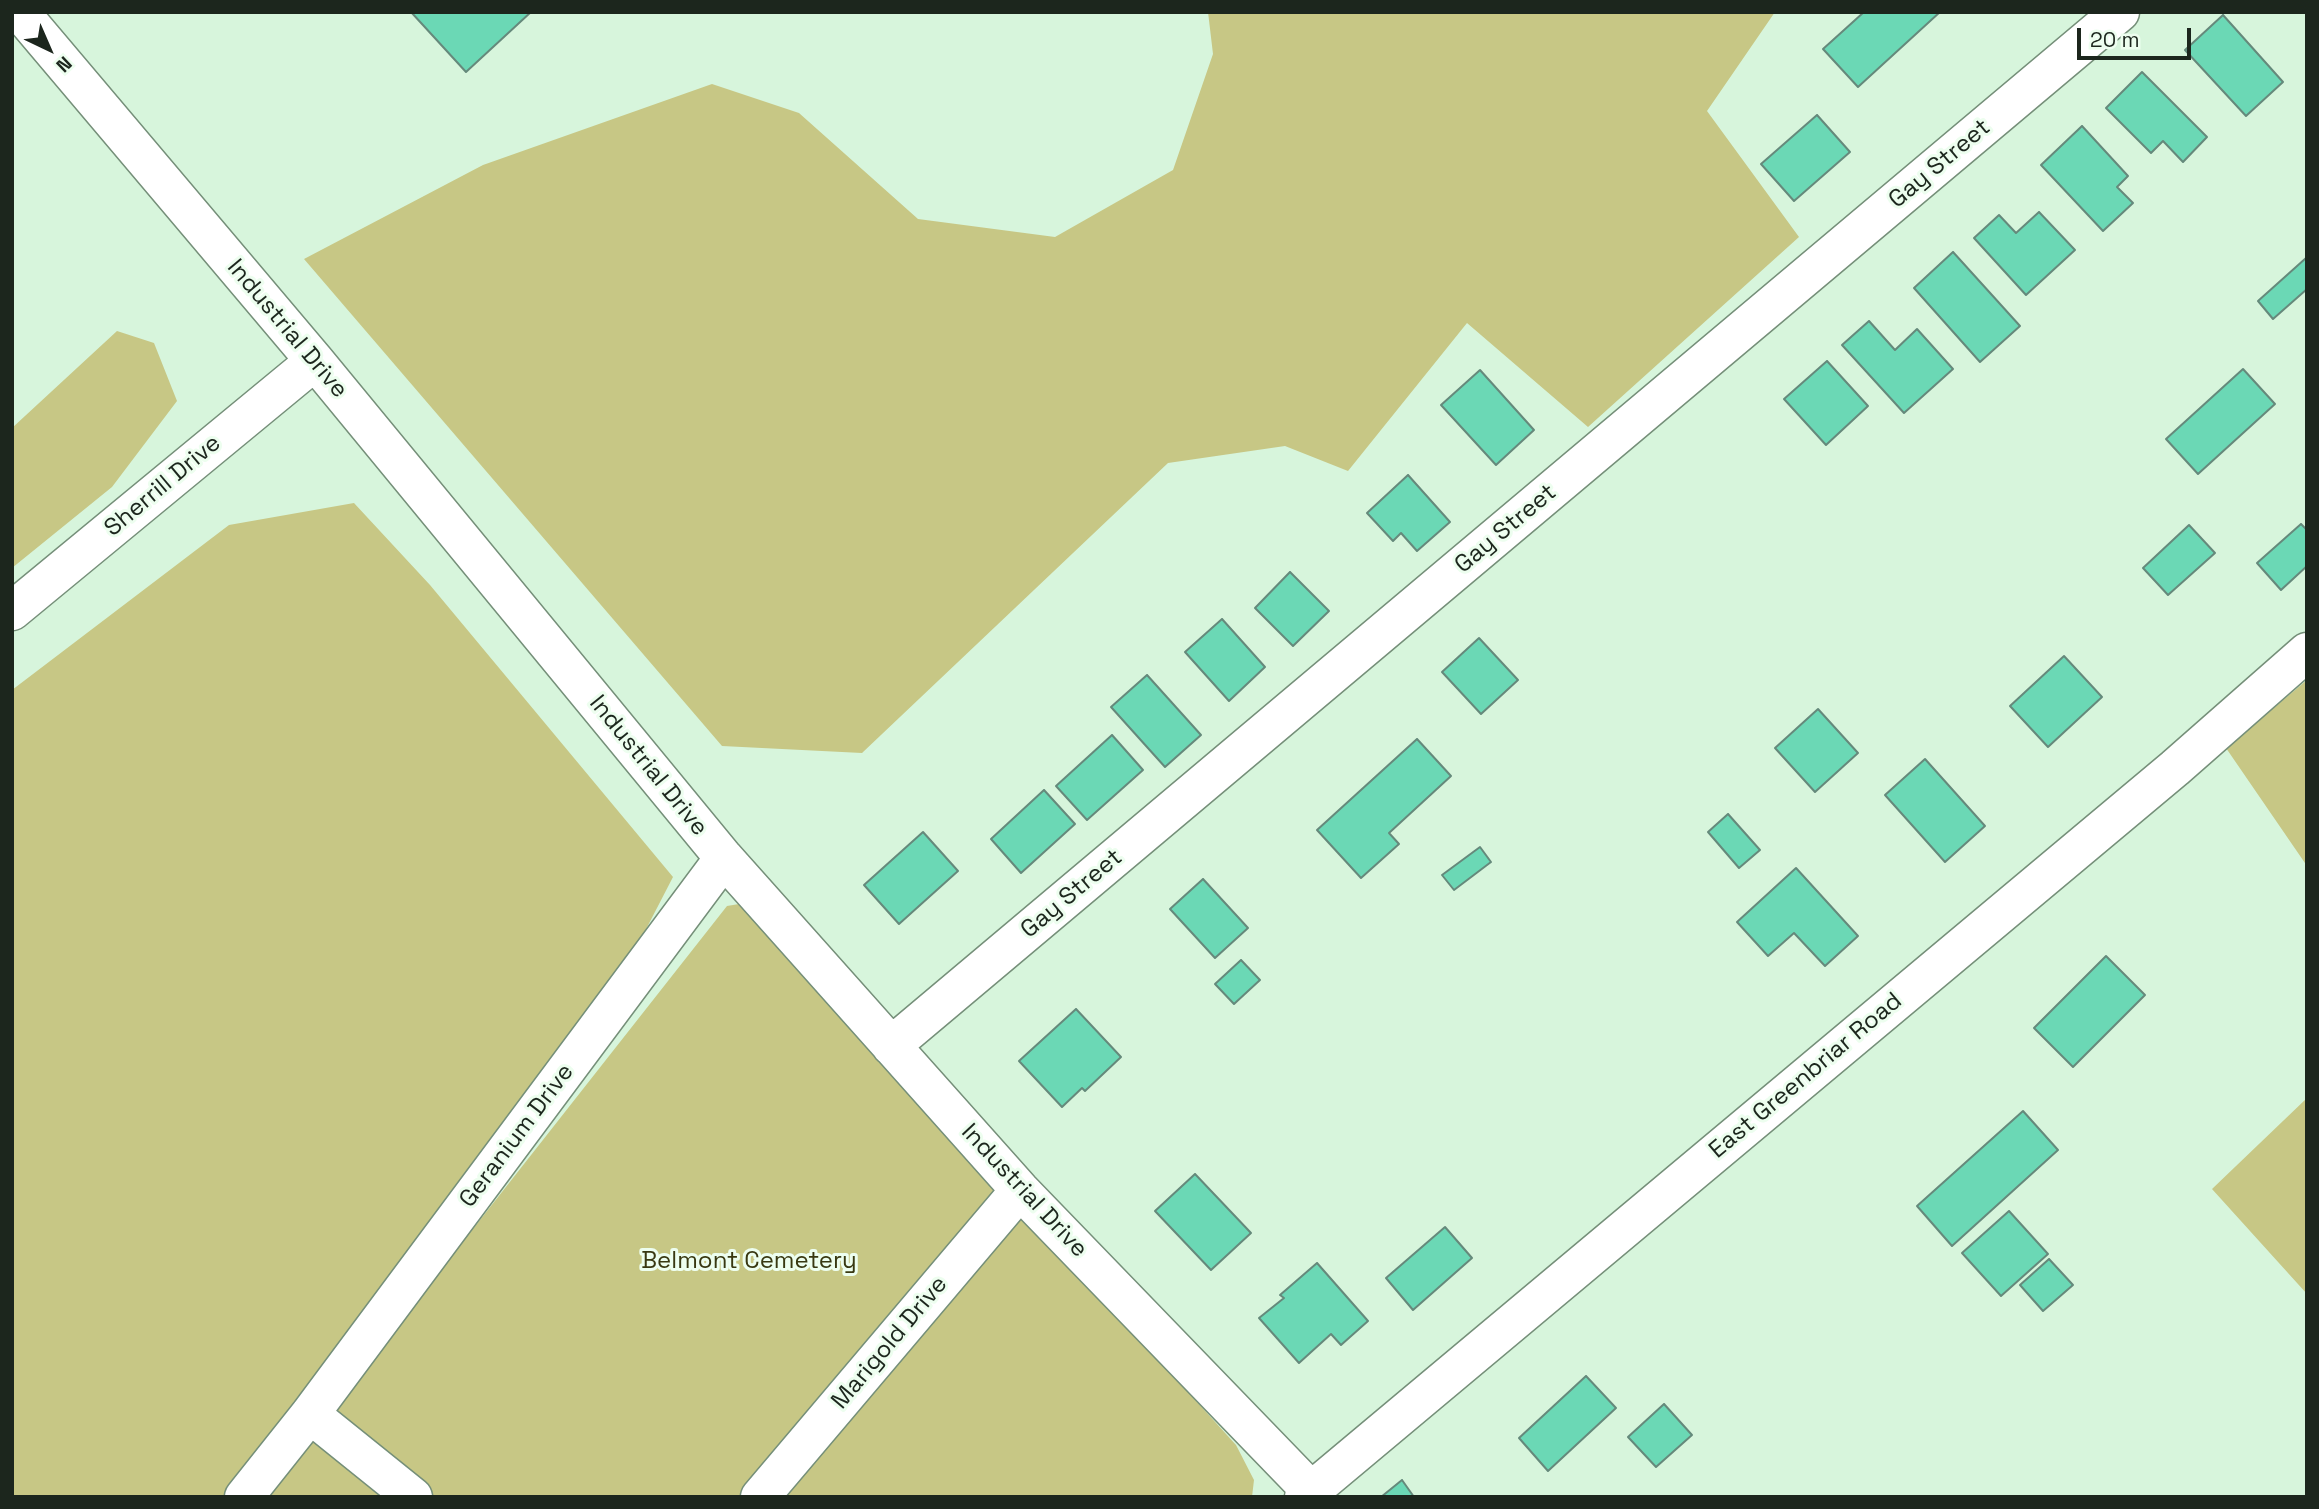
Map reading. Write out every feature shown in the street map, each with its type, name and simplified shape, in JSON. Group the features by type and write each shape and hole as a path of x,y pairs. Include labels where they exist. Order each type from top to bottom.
{"street":[{"name":"Industrial Drive","path":"20,12 315,361 724,858 1020,1190 1311,1494"},
{"name":"Gay Street","path":"891,1046 2120,12"},
{"name":"Sherrill Drive","path":"12,611 315,361"},
{"name":"East Greenbriar Road","path":"1311,1494 2175,768 2307,652"},
{"name":"Geranium Drive","path":"244,1497 310,1414 724,858"},
{"name":"Marigold Drive","path":"760,1497 1020,1190"},
{"path":"310,1414 413,1497"}],"green space":[{"path":"1208,12 1775,12 1707,111 1799,237 1588,427 1467,323 1348,471 1285,446 1168,463 862,753 722,746 304,259 483,165 712,84 799,113 918,219 1055,237 1173,170 1213,54"},
{"path":"117,331 154,343 177,401 112,487 12,568 12,428"},
{"path":"354,503 430,585 673,877 642,937 352,1334 223,1497 12,1497 12,690 229,525"},
{"path":"2307,680 2307,866 2226,748"},
{"name":"Belmont Cemetery","path":"745,903 1236,1445 1254,1480 1252,1497 262,1497 727,906"},
{"path":"2307,1098 2307,1294 2212,1189"}],"building":[{"path":"411,12 531,12 466,72"},
{"path":"1864,12 1940,12 1858,87 1823,49"},
{"path":"2223,15 2283,82 2246,116 2185,50"},
{"path":"2142,72 2207,137 2183,162 2163,141 2151,153 2106,108"},
{"path":"1817,115 1850,152 1794,201 1761,164"},
{"path":"2082,126 2128,176 2117,187 2133,203 2103,231 2041,165"},
{"path":"2039,212 2075,250 2026,295 1974,238 1999,215 2016,233"},
{"path":"1953,252 2020,326 1980,362 1914,288"},
{"path":"2306,258 2307,289 2273,319 2258,301"},
{"path":"1869,321 1895,350 1917,329 1953,369 1904,413 1842,345"},
{"path":"1827,361 1868,406 1826,445 1784,399"},
{"path":"2243,369 2275,404 2198,474 2166,439"},
{"path":"1480,370 1534,430 1496,465 1441,405"},
{"path":"1408,475 1450,522 1417,551 1401,533 1393,541 1367,513"},
{"path":"2301,524 2307,530 2307,566 2281,590 2257,563"},
{"path":"2189,525 2215,553 2168,595 2143,568"},
{"path":"1290,572 1329,611 1293,646 1255,608"},
{"path":"1222,619 1265,667 1229,701 1185,652"},
{"path":"1479,638 1518,680 1481,714 1442,672"},
{"path":"2064,656 2102,697 2048,747 2010,706"},
{"path":"1147,675 1201,735 1165,767 1111,707"},
{"path":"1818,709 1858,753 1815,792 1775,748"},
{"path":"1112,735 1143,770 1087,820 1056,786"},
{"path":"1417,739 1451,776 1389,833 1399,844 1361,878 1317,830"},
{"path":"1925,759 1985,826 1945,862 1885,795"},
{"path":"1044,790 1075,824 1021,873 991,839"},
{"path":"1728,814 1760,850 1739,868 1708,832"},
{"path":"923,832 958,871 899,924 864,885"},
{"path":"1480,847 1491,862 1454,890 1442,875"},
{"path":"1796,868 1858,936 1825,966 1794,933 1768,956 1737,922"},
{"path":"1203,879 1248,928 1215,958 1170,909"},
{"path":"2106,956 2145,995 2073,1067 2034,1028"},
{"path":"1241,960 1260,980 1234,1004 1215,984"},
{"path":"1076,1009 1121,1057 1085,1091 1082,1088 1062,1107 1019,1061"},
{"path":"2023,1111 2058,1150 1952,1246 1917,1206"},
{"path":"1195,1174 1251,1233 1211,1270 1155,1211"},
{"path":"2009,1211 2048,1254 2001,1296 1962,1253"},
{"path":"1445,1227 1472,1258 1413,1310 1386,1278"},
{"path":"2049,1259 2073,1285 2043,1311 2020,1285"},
{"path":"1317,1263 1368,1321 1341,1345 1331,1334 1299,1363 1259,1318 1284,1298 1280,1295"},
{"path":"1586,1376 1616,1408 1548,1471 1519,1438"},
{"path":"1664,1404 1692,1435 1656,1467 1628,1437"},
{"path":"1402,1480 1414,1497 1381,1497"}]}
